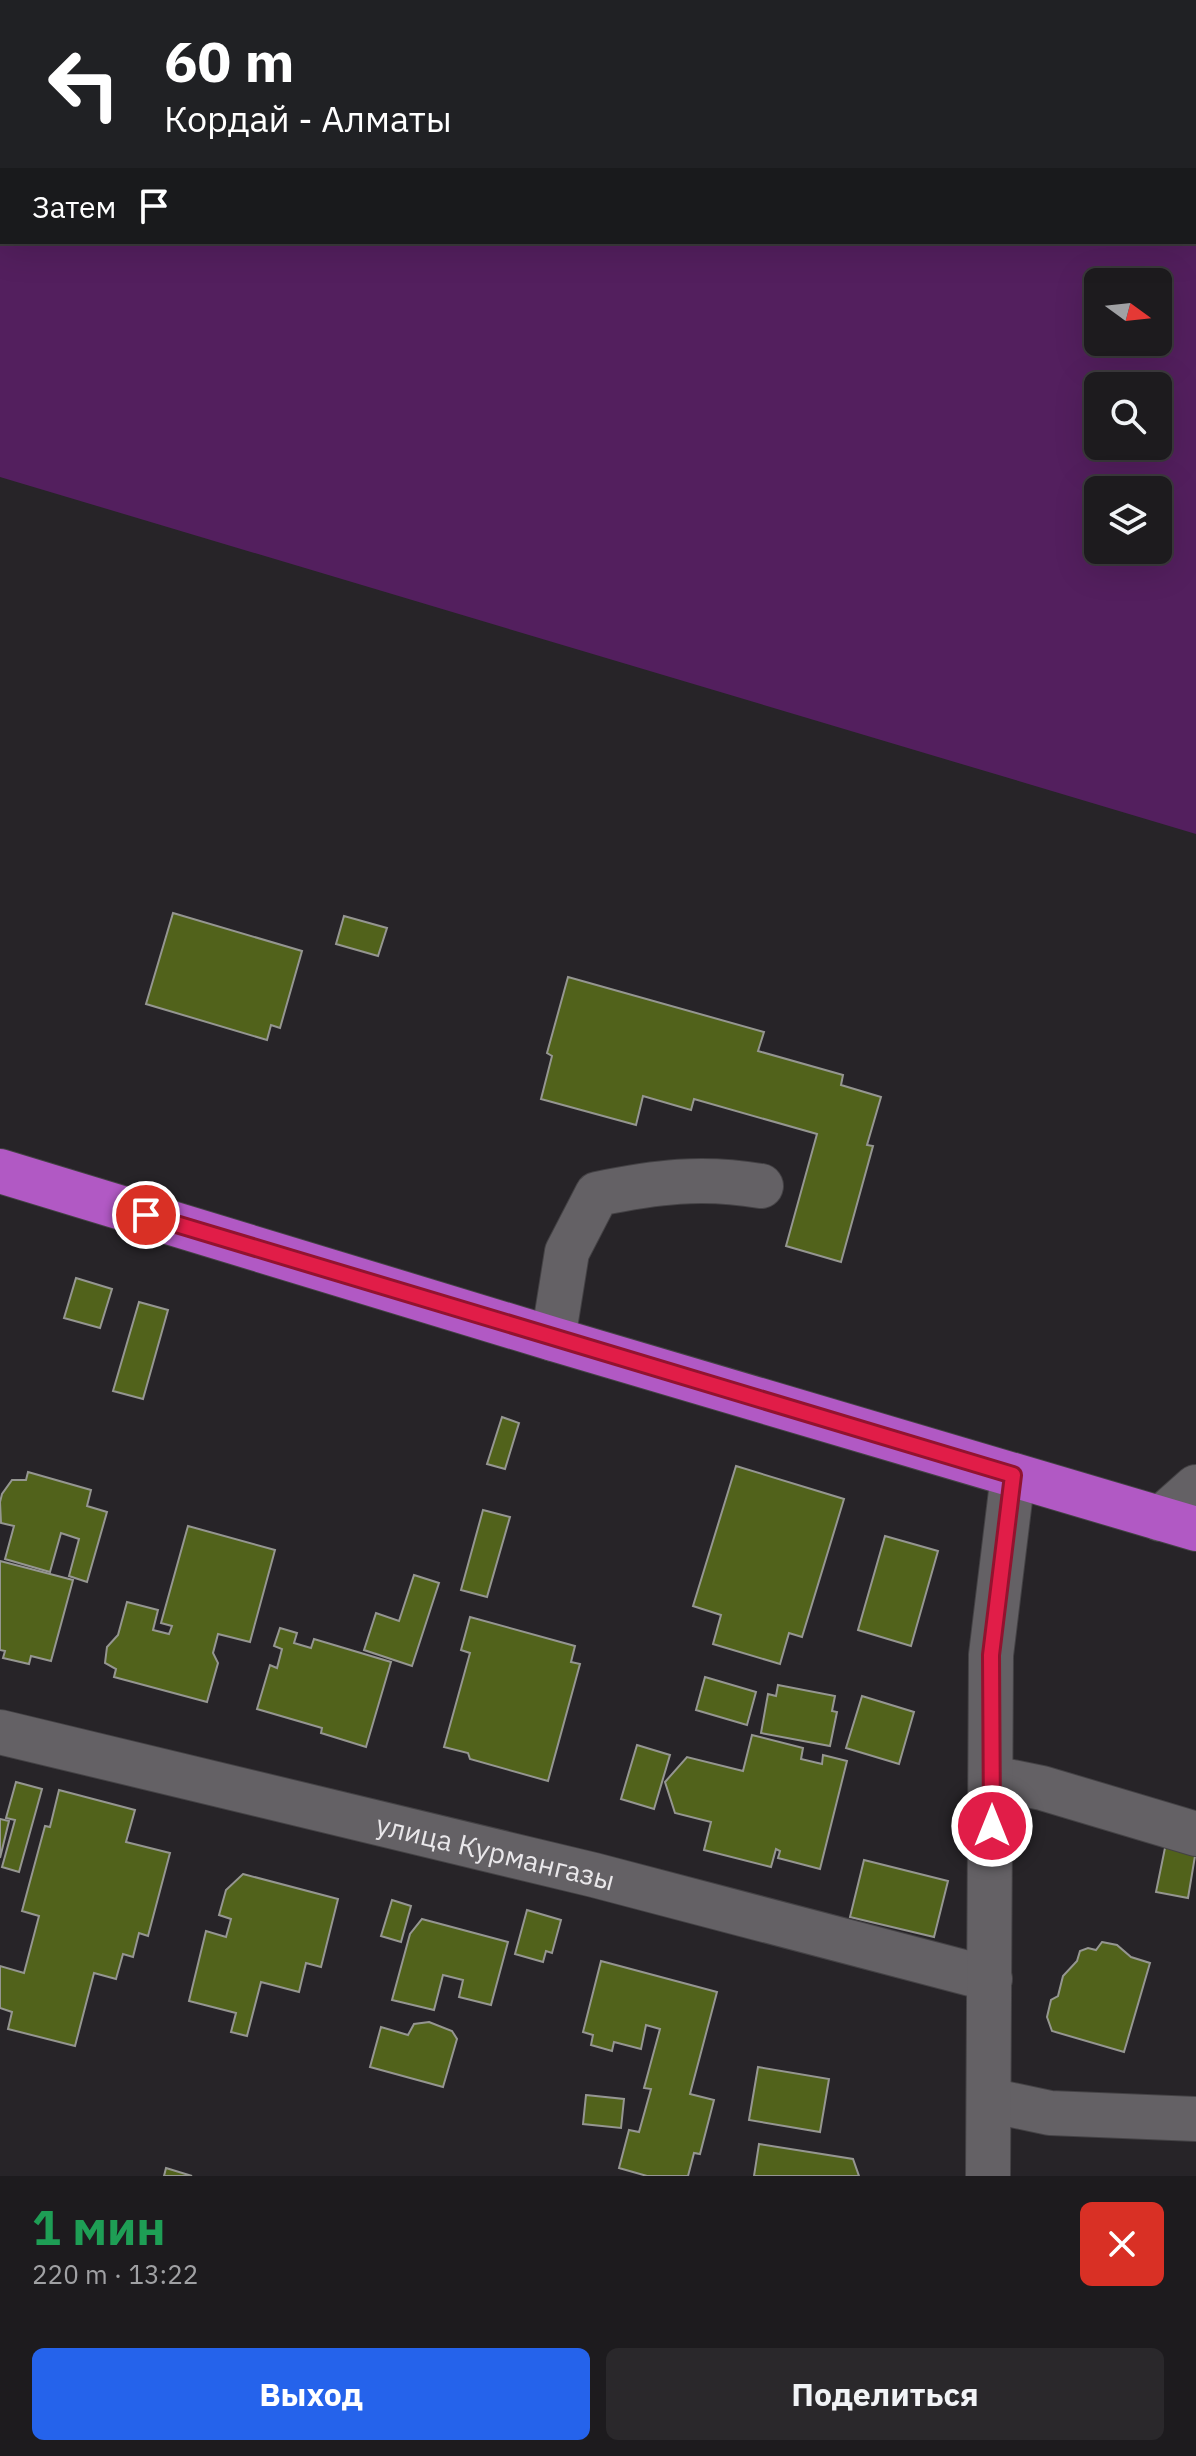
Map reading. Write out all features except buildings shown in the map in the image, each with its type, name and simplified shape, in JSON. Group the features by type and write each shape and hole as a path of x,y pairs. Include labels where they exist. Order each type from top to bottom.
{"highway":[{"path":"0,1171 1178,1524"}],"street":[{"path":"553,1339 567,1252 597,1194 657,1182 723,1180 761,1186"},
{"path":"988,2176 991,1655 1013,1475"},
{"path":"1178,1524 1196,1487"},
{"name":"улица Курмангазы","path":"0,1732 594,1875 990,1979"},
{"path":"992,1778 1042,1788 1196,1834"},
{"path":"989,2100 1050,2113 1196,2119"}],"shaded area":[{"path":"0,244 1196,244 1196,834 0,477"}],"route":[{"path":"146,1215 1013,1475 991,1655 992,1826"}]}
